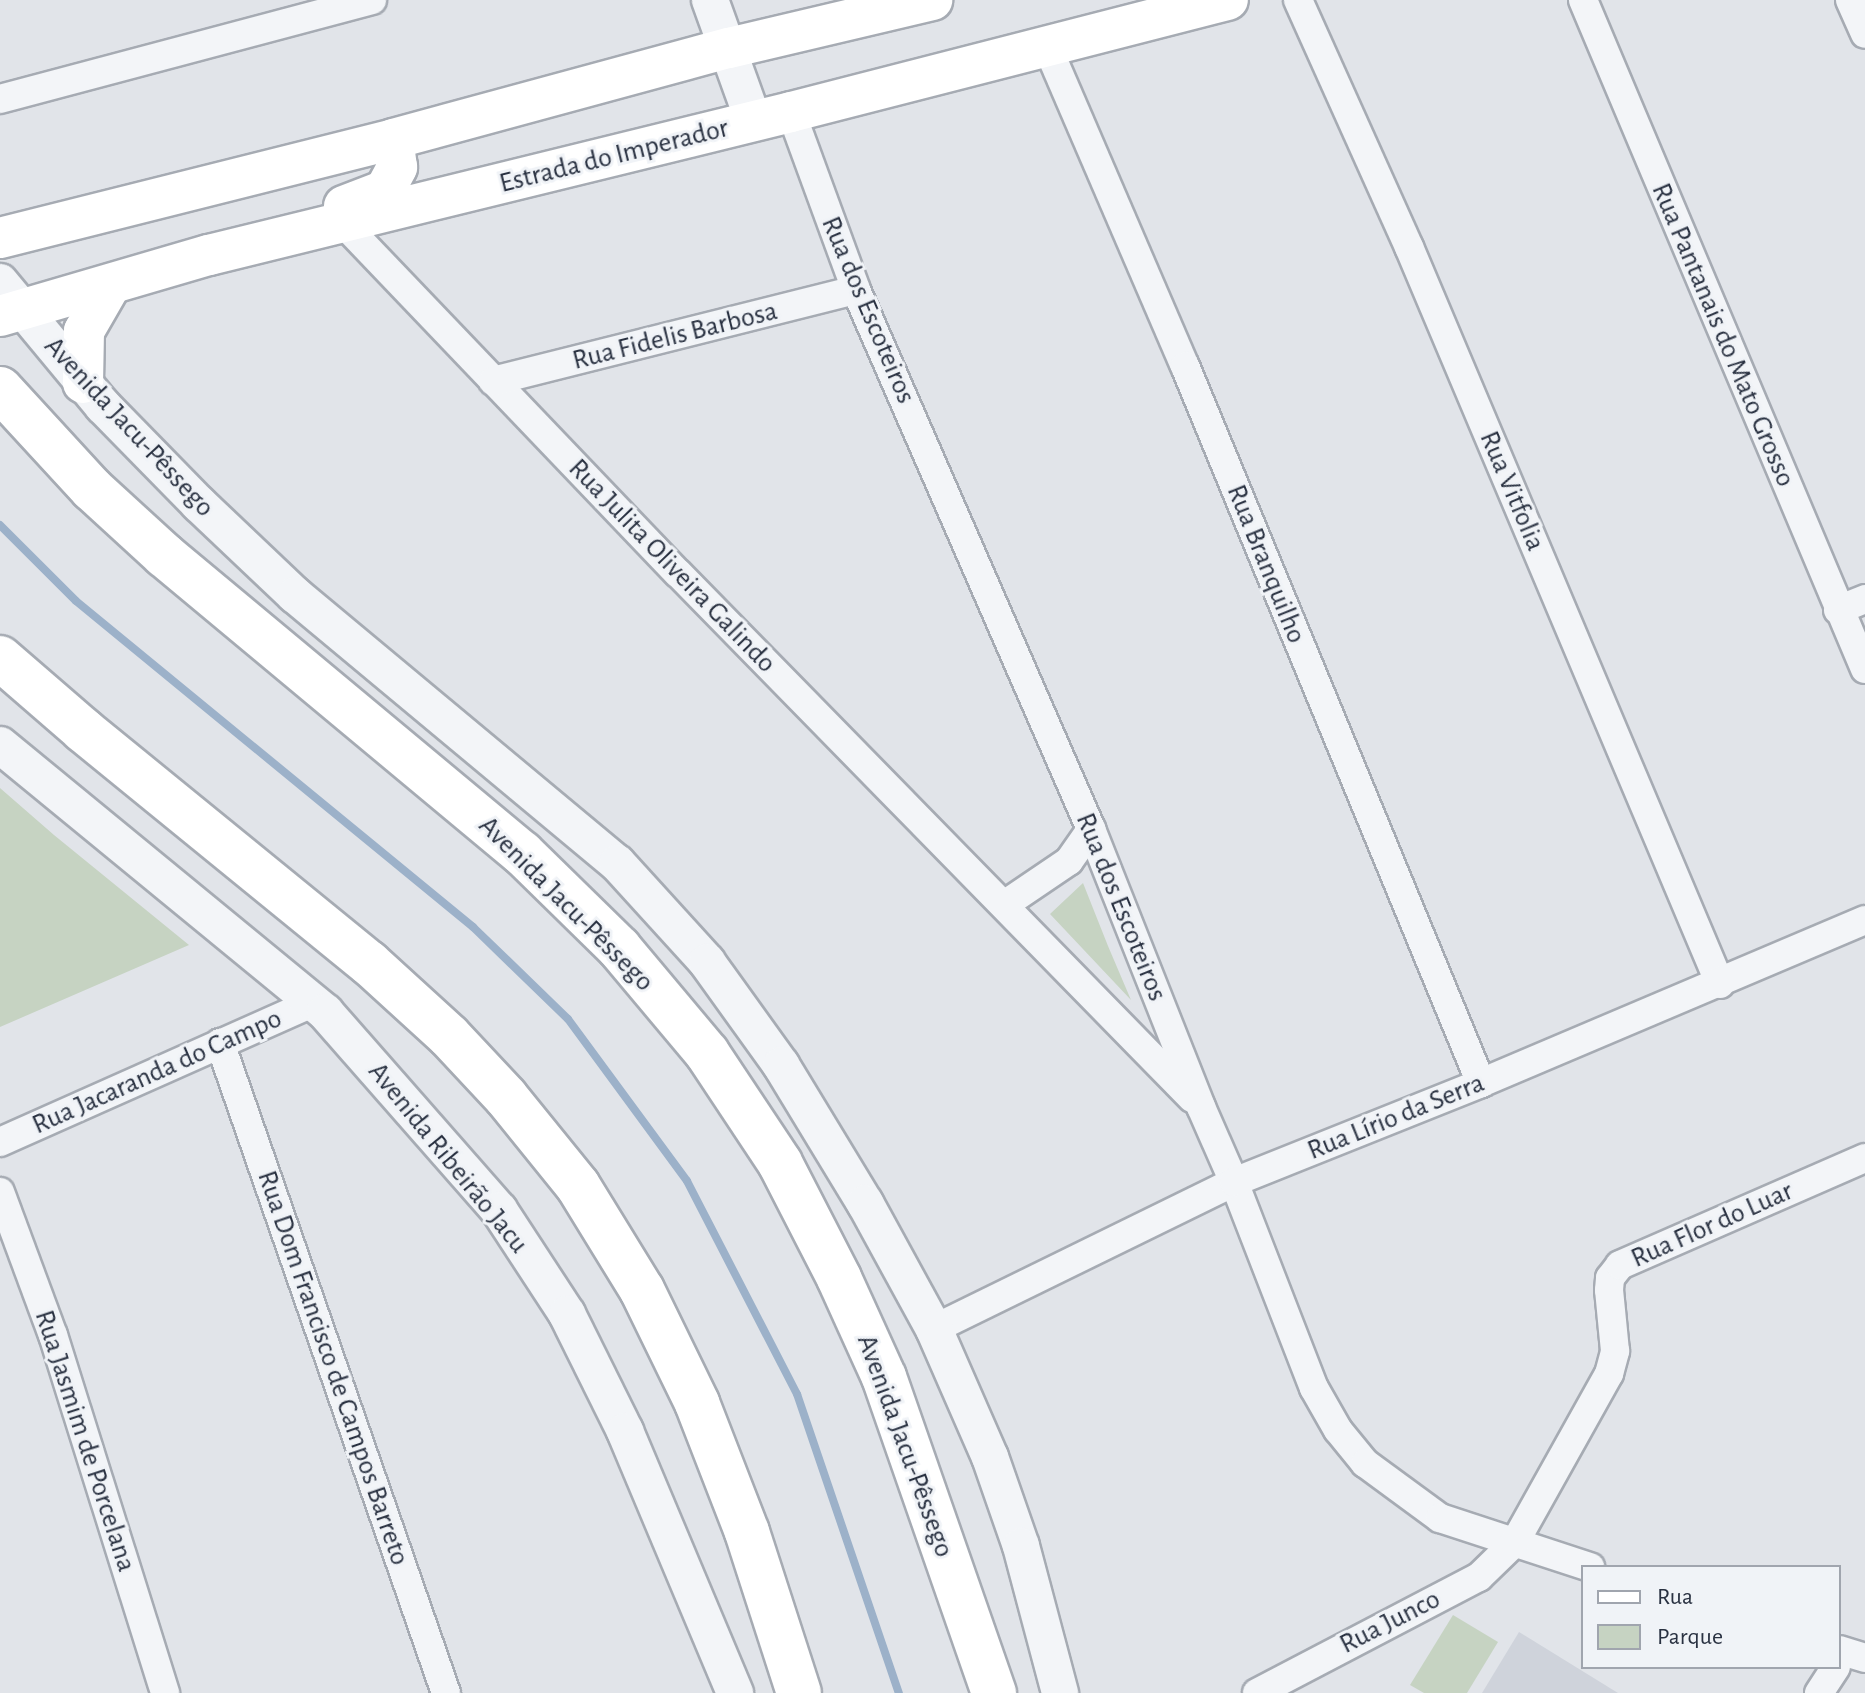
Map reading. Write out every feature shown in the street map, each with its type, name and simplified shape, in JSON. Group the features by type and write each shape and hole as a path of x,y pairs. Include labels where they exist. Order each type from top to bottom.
{"highway":[{"name":"Avenida Jacu-Pêssego","path":"0,389 92,489 164,555 522,853 619,948 707,1053 780,1163 839,1278 884,1377 994,1693"},
{"path":"0,658 83,730 369,963 449,1036 506,1097 578,1186 649,1304 697,1403 747,1532 799,1693"}],"main road":[{"path":"0,238 393,139 729,48 932,0"},
{"name":"Estrada do Imperador","path":"7,303 114,283 209,255 773,117 1228,0"},
{"path":"83,383 84,331 114,283 133,266 167,249 354,203 385,190 397,167 393,139"}],"street":[{"path":"0,99 372,0"},
{"path":"710,0 729,48 773,117"},
{"name":"Rua Vitfolia","path":"1298,0 1409,247 1720,984"},
{"name":"Rua Pantanais do Mato Grosso","path":"1583,0 1865,669"},
{"path":"1850,0 1865,34"},
{"name":"Rua Branquilho","path":"1047,46 1191,381 1481,1083"},
{"name":"Rua dos Escoteiros","path":"773,117 856,290 1091,829 1201,1107 1234,1182 1302,1366 1338,1430 1365,1463 1440,1518 1584,1565"},
{"name":"Rua Julita Oliveira Galindo","path":"343,223 493,381 1201,1107"},
{"name":"Rua Fidelis Barbosa","path":"493,381 856,290"},
{"name":"Avenida Jacu-Pêssego","path":"7,303 199,504 295,595 617,863 707,962 781,1065 865,1203 934,1329 990,1457 1021,1546 1060,1693"},
{"path":"1838,610 1865,599"},
{"name":"Avenida Ribeirão Jacu","path":"0,745 314,1002 428,1126 499,1210 567,1314 625,1431 735,1693"},
{"path":"1004,905 1069,861 1091,829"},
{"name":"Rua Lírio da Serra","path":"934,1329 1234,1182 1720,984 1865,920"},
{"name":"Rua Jacaranda do Campo","path":"0,1142 314,1002"},
{"name":"Rua Dom Francisco de Campos Barreto","path":"220,1043 446,1693"},
{"name":"Rua Flor do Luar","path":"1515,1542 1609,1374 1615,1351 1610,1278 1620,1265 1865,1158"},
{"name":"Rua Jasmim de Porcelana","path":"0,1192 53,1335 165,1693"},
{"name":"Rua Junco","path":"1257,1693 1479,1577 1515,1542"},
{"path":"1819,1693 1837,1669"}],"shaded area":[{"path":"1519,1632 1618,1693 1482,1693"}],"green space":[{"path":"0,788 54,835 189,945 0,1027"},
{"path":"1083,883 1108,946 1131,1000 1050,914"},
{"path":"1453,1615 1498,1642 1467,1693 1424,1693 1410,1685"}],"waterway":[{"path":"0,525 76,601 473,927 568,1019 687,1181 797,1394 899,1693"}]}
